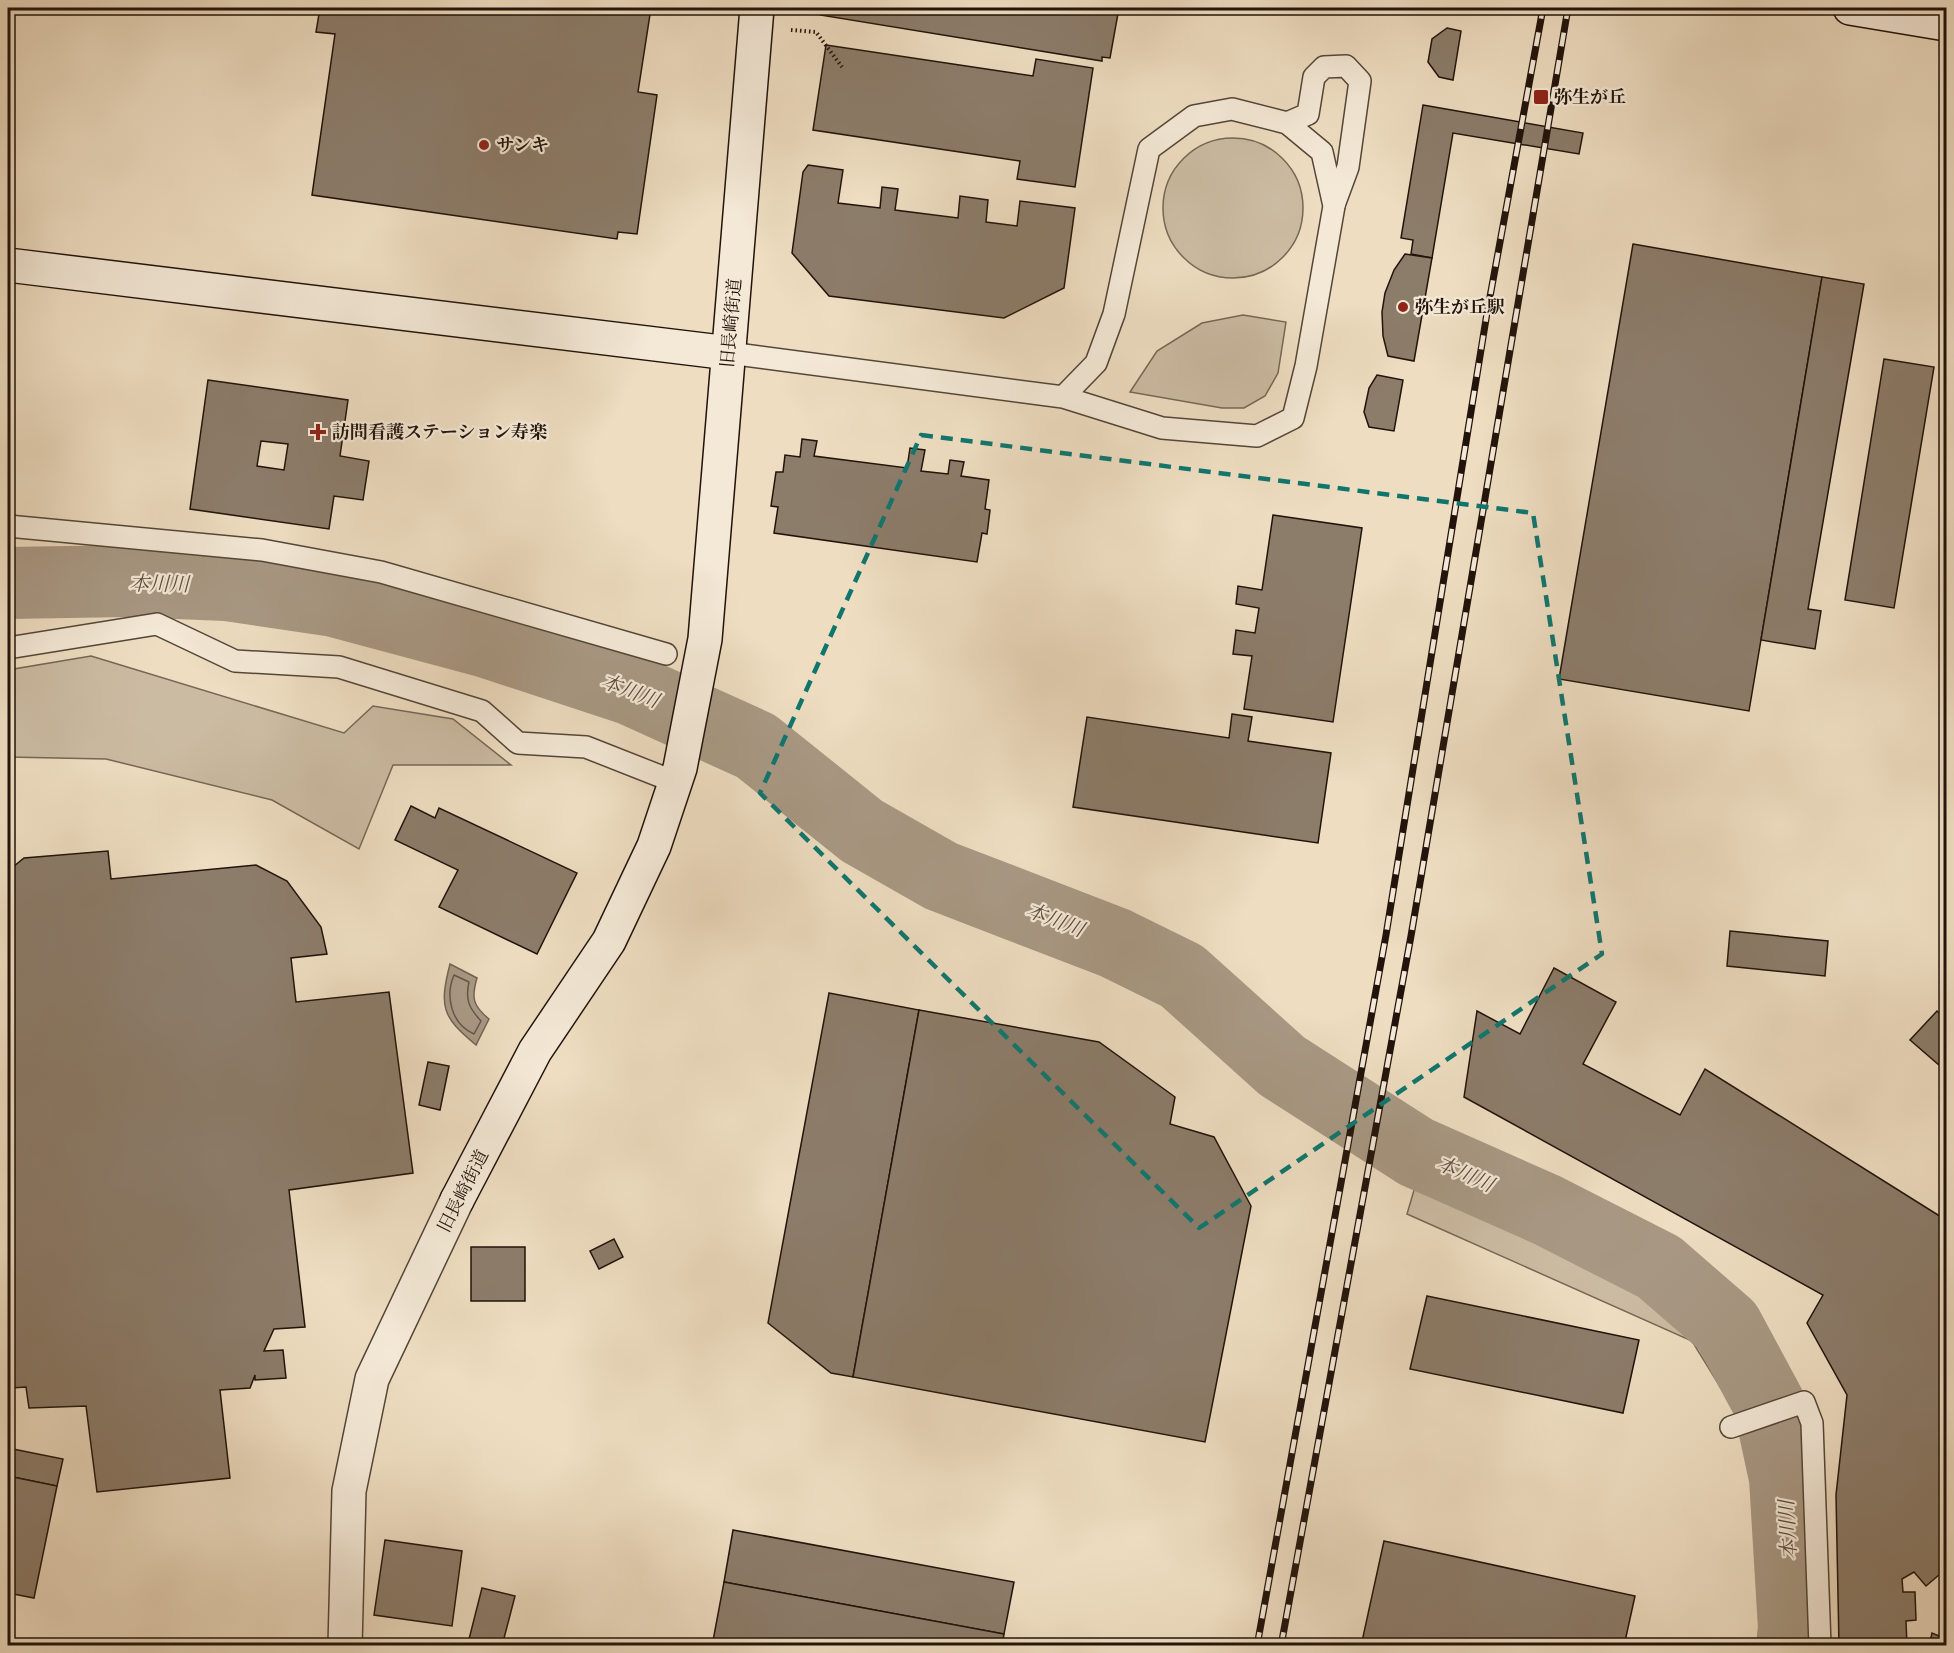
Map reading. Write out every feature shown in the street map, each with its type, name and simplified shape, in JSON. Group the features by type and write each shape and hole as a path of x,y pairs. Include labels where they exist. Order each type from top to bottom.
{"street":[{"name":"旧長崎街道","path":"345,1646 349,1491 372,1379 457,1200 535,1052 609,941 654,846 677,775 705,639 757,8"},
{"path":"1850,8 1947,24"},
{"path":"8,264 729,353"}],"lane":[{"path":"729,353 1063,397 1161,428 1257,436 1293,418 1306,366 1334,206 1348,167 1360,81 1347,66 1324,67 1314,77 1308,114 1287,123"},
{"path":"1063,397 1096,363 1114,314 1149,149 1194,116 1232,109 1287,123 1322,152 1334,206"},
{"path":"8,526 262,550 381,572 666,654"},
{"path":"8,648 158,624 236,661 339,668 482,711 518,742 586,747 677,775"},
{"path":"1731,1427 1804,1402 1812,1423 1820,1646"}],"path":[{"path":"790,30 816,32 842,67"}],"highlighted area":[{"path":"921,435 1533,513 1602,954 1199,1228 760,793"}],"shaded area":[{"path":"1233,138 1260,143 1282,159 1298,181 1303,208 1298,235 1282,257 1260,273 1233,278 1206,273 1184,257 1168,235 1163,208 1168,181 1184,159 1206,143"},
{"path":"1243,315 1286,322 1278,373 1265,396 1244,408 1222,408 1130,392 1157,351 1202,323"},
{"path":"91,656 344,733 373,706 453,719 511,765 393,765 359,849 272,800 106,759 8,757 8,670"},
{"path":"1417,1180 1698,1323 1744,1394 1738,1416 1692,1341 1407,1214"}],"water":[{"path":"450,964 477,978 474,991 475,1001 489,1019 476,1045 456,1027 446,1010 444,1001"}],"building":[{"name":"サンキ","path":"320,8 651,8 638,92 657,95 637,234 618,232 617,239 312,195 335,34 316,32"},
{"path":"813,8 1119,8 1110,58 1102,57 1102,61 820,15 821,11 813,10"},
{"path":"1447,28 1461,31 1453,80 1439,77 1428,62 1432,39"},
{"path":"826,45 1033,76 1036,59 1093,68 1075,187 1017,179 1020,161 813,130"},
{"path":"1423,105 1583,133 1579,154 1453,133 1432,258 1411,254 1413,240 1401,238"},
{"path":"808,165 843,170 838,203 880,208 882,187 898,189 895,210 958,218 960,196 988,200 986,222 1017,226 1020,201 1075,208 1064,288 1004,318 829,296 792,253 803,172"},
{"path":"1633,244 1822,277 1749,711 1559,679"},
{"name":"弥生が丘駅","path":"1405,254 1432,258 1414,361 1388,356 1383,336 1382,312 1385,293 1394,270"},
{"path":"1822,277 1864,284 1808,609 1821,611 1815,649 1761,640"},
{"path":"1884,359 1934,367 1894,608 1845,600"},
{"path":"1377,375 1403,380 1394,431 1369,427 1364,412 1369,388"},
{"path":"208,380 348,400 340,456 369,461 363,500 334,496 329,529 190,509","holes":["261,441 288,444 284,470 257,466"]},
{"path":"802,439 817,441 814,456 907,468 910,448 925,450 921,471 948,474 950,460 964,462 961,476 989,480 985,509 990,510 987,534 982,533 977,562 774,533 778,507 771,506 776,472 783,472 785,455 800,457"},
{"path":"1273,515 1362,528 1333,722 1244,709 1252,656 1233,654 1236,630 1255,633 1259,608 1236,604 1238,586 1262,590"},
{"path":"1232,714 1252,717 1248,741 1331,753 1318,843 1073,807 1087,717 1229,738"},
{"path":"411,806 435,818 439,808 577,873 537,954 439,907 458,870 395,840"},
{"path":"108,851 111,879 256,865 287,881 321,927 327,954 291,958 296,1002 389,992 413,1173 289,1190 305,1327 274,1329 264,1351 283,1350 286,1378 255,1380 255,1375 250,1388 220,1390 230,1478 97,1492 86,1406 29,1408 26,1387 11,1388 8,1360 8,871 24,858"},
{"path":"1730,931 1828,941 1825,976 1727,966"},
{"path":"1554,968 1616,1002 1583,1064 1680,1115 1705,1069 1946,1220 1946,1569 1926,1586 1914,1572 1902,1579 1903,1592 1915,1592 1916,1620 1906,1621 1907,1646 1839,1646 1836,1495 1847,1395 1807,1323 1823,1295 1464,1097 1477,1011 1520,1034"},
{"path":"829,993 919,1010 853,1377 831,1373 768,1323"},
{"path":"919,1010 1099,1042 1175,1097 1170,1124 1214,1137 1251,1206 1205,1442 853,1377"},
{"path":"1937,1011 1946,1019 1946,1071 1910,1040"},
{"path":"428,1062 449,1066 440,1110 419,1105"},
{"path":"614,1239 623,1257 599,1269 590,1251"},
{"path":"471,1247 525,1247 525,1301 471,1301"},
{"path":"1427,1296 1639,1340 1623,1413 1410,1369"},
{"path":"8,1448 63,1459 57,1486 8,1476"},
{"path":"8,1476 57,1486 34,1598 8,1593"},
{"path":"733,1530 1014,1582 1004,1634 724,1582"},
{"path":"385,1540 462,1551 452,1626 374,1615"},
{"path":"1384,1541 1635,1596 1624,1646 1361,1646"},
{"path":"724,1582 1004,1634 1002,1646 712,1646"},
{"path":"482,1588 515,1596 502,1646 468,1643"},
{"path":"1941,1629 1946,1631 1946,1646 1929,1646 1932,1633 1939,1636"}],"waterway":[{"name":"本川川","path":"8,583 128,581 226,585 334,601 487,642 630,689 756,746 862,831 941,876 1115,943 1182,976 1282,1066 1416,1152 1547,1210 1659,1267 1727,1326 1769,1404 1785,1478 1794,1628 1792,1646"}],"railway":[{"path":"1257,1646 1386,935 1487,313 1543,8"},
{"path":"1281,1646 1411,936 1568,8"}],"place":[{"name":"弥生が丘","path":"1541,97"},
{"name":"サンキ","path":"484,145"},
{"name":"弥生が丘駅","path":"1403,307"},
{"name":"訪問看護ステーション寿楽","path":"318,432"}]}
